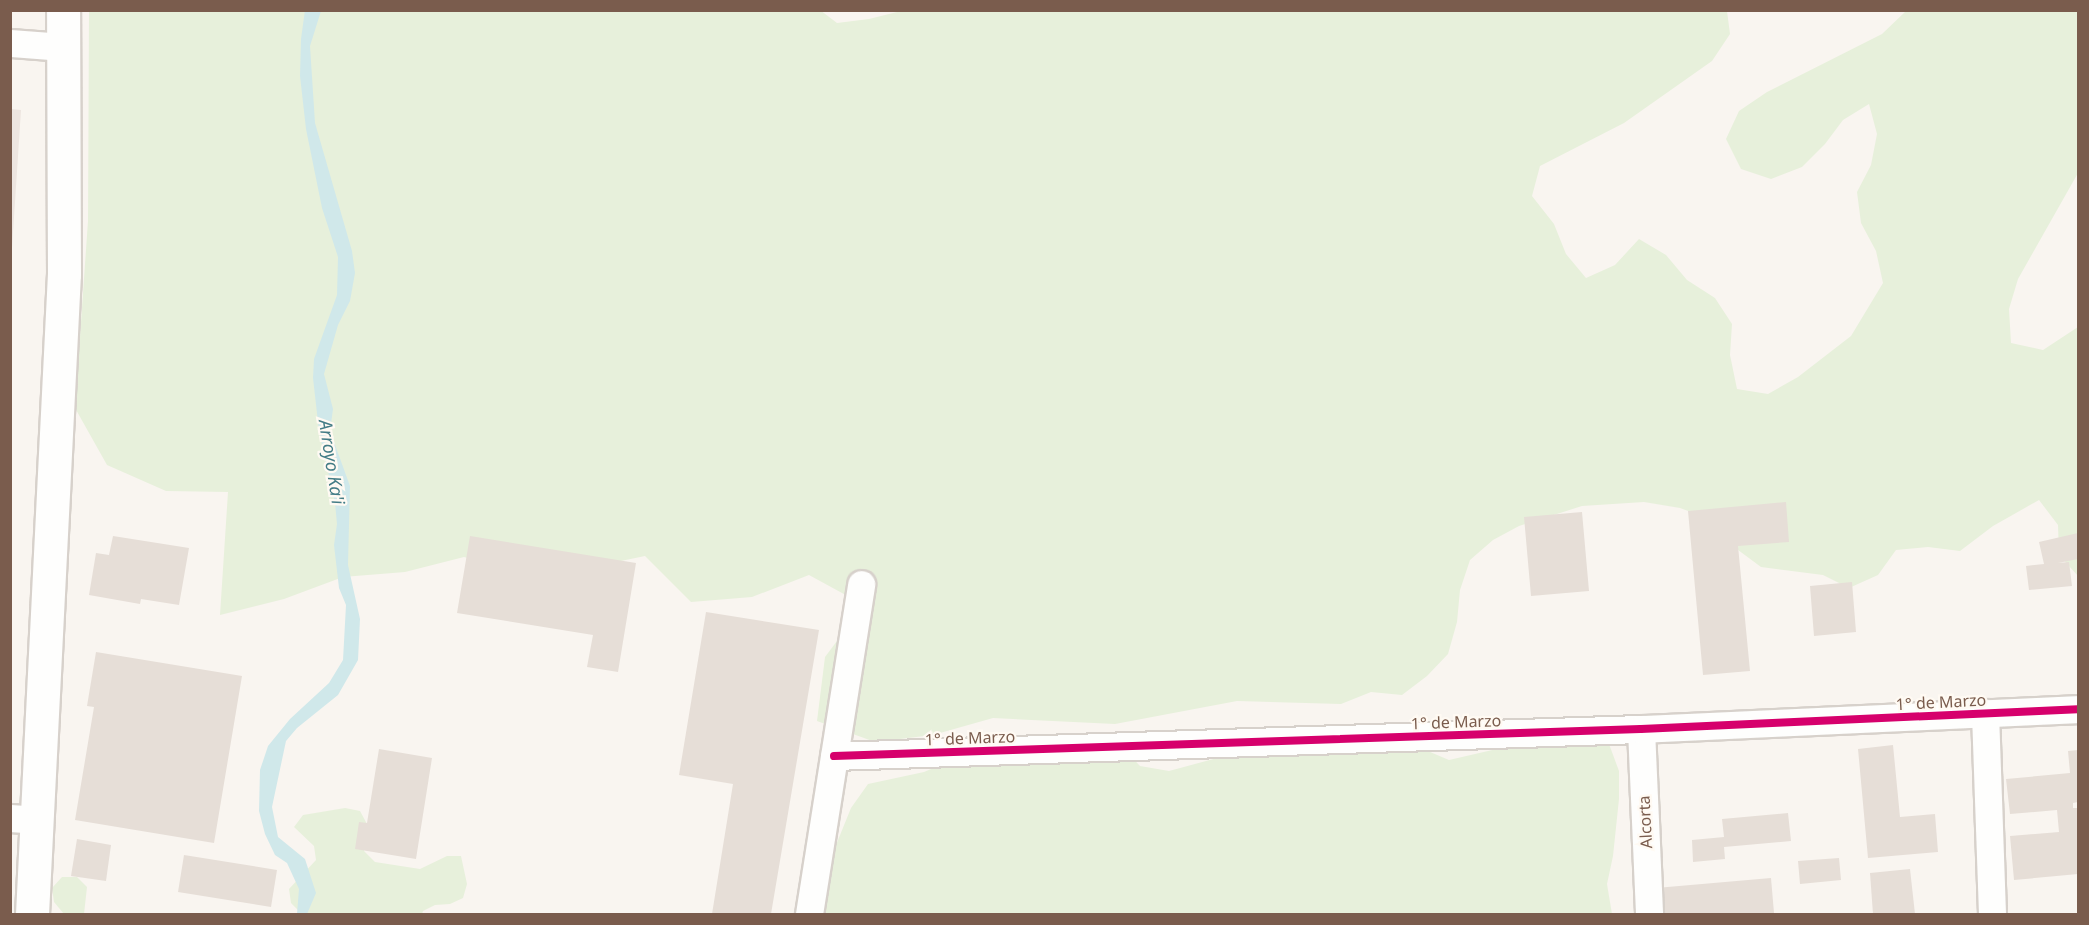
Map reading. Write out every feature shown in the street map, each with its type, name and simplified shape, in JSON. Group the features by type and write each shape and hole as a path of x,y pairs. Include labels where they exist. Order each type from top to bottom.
{"main road":[{"path":"32,915 24,819 64,274 63,10"}],"street":[{"path":"10,43 63,47"},
{"path":"809,915 861,585"},
{"name":"1° de Marzo","path":"834,756 1641,729 2079,709"},
{"path":"1985,713 1992,915"},
{"name":"Alcorta","path":"1641,729 1650,915"}],"shaded area":[{"path":"10,109 21,110 11,263"}],"green space":[{"path":"820,10 837,23 869,19 905,10 1727,11 1730,34 1712,61 1624,123 1540,166 1532,196 1554,224 1566,254 1586,278 1615,265 1639,239 1666,255 1687,280 1715,298 1732,324 1730,355 1737,389 1768,394 1798,377 1851,336 1883,283 1876,251 1861,223 1857,192 1871,165 1877,134 1869,104 1843,120 1825,144 1802,167 1771,179 1741,169 1726,139 1739,111 1767,92 1882,34 1906,11 2078,11 2078,173 2018,279 2009,309 2011,343 2043,350 2078,327 2078,576 2059,555 2058,525 2039,500 1993,526 1960,551 1928,547 1896,550 1878,575 1849,588 1823,575 1761,567 1730,544 1710,519 1680,508 1644,502 1582,506 1519,526 1493,540 1470,560 1460,590 1457,622 1448,654 1427,676 1402,695 1371,692 1341,704 1237,701 1115,724 993,718 933,735 875,742 817,721 825,657 864,605 809,575 752,597 691,602 645,556 587,568 525,573 464,557 405,572 343,577 284,599 220,615 228,492 166,491 107,465 75,408 88,221 89,11"},
{"path":"1374,724 1401,733 1423,749 1449,760 1587,728 1609,744 1619,771 1619,799 1613,856 1607,884 1612,914 808,914 851,808 868,784 924,772 950,761 1009,754 1037,763 1068,764 1092,747 1120,745 1140,766 1169,771 1232,754 1347,736"},
{"path":"345,808 360,811 367,824 364,851 375,862 420,869 447,856 461,856 467,884 463,898 450,904 435,905 423,911 422,914 301,913 291,903 289,889 316,860 314,846 294,827 303,815"},
{"path":"62,877 77,877 87,887 84,914 64,914 54,902 52,888"}],"water":[{"name":"Arroyo Ka'i","path":"305,10 321,11 310,46 315,123 352,251 355,273 350,301 338,325 324,374 333,409 330,431 350,486 348,565 360,619 358,660 338,695 297,728 286,741 272,807 278,837 305,859 316,893 307,914 297,914 299,889 287,863 275,855 265,834 259,811 260,770 268,746 290,719 329,683 343,660 346,605 339,588 334,545 337,524 335,503 319,431 313,378 314,359 337,295 338,257 322,208 306,129 300,76"}],"building":[{"path":"1786,502 1789,542 1738,546 1750,671 1703,675 1688,511"},
{"path":"1582,512 1589,591 1531,596 1524,517"},
{"path":"2078,533 2078,559 2058,563 2069,562 2072,586 2029,590 2026,566 2044,564 2039,542"},
{"path":"113,536 189,548 179,605 141,599 140,604 89,595 96,553 109,555"},
{"path":"470,536 636,563 618,672 587,667 593,635 457,613"},
{"path":"1852,582 1856,632 1814,636 1810,586"},
{"path":"706,612 819,630 771,914 712,914 733,784 679,775"},
{"path":"96,652 242,676 214,843 75,820 94,707 87,706"},
{"path":"1893,745 1900,817 1935,814 1938,852 1868,858 1858,749"},
{"path":"379,749 432,758 416,859 355,849 359,822 367,823"},
{"path":"2078,750 2078,802 2073,803 2073,808 2078,808 2078,874 2014,880 2010,836 2059,832 2057,810 2010,814 2006,779 2070,773 2068,751"},
{"path":"1788,813 1791,841 1724,847 1725,859 1693,862 1692,840 1724,837 1722,819"},
{"path":"77,839 111,845 106,881 71,876"},
{"path":"184,855 277,870 271,907 178,892"},
{"path":"1839,858 1841,880 1800,884 1798,861"},
{"path":"1910,869 1915,914 1873,914 1870,873"},
{"path":"1771,878 1774,913 1658,914 1656,888"}],"cycle path":[{"path":"834,756 1641,729 2078,709"}]}
